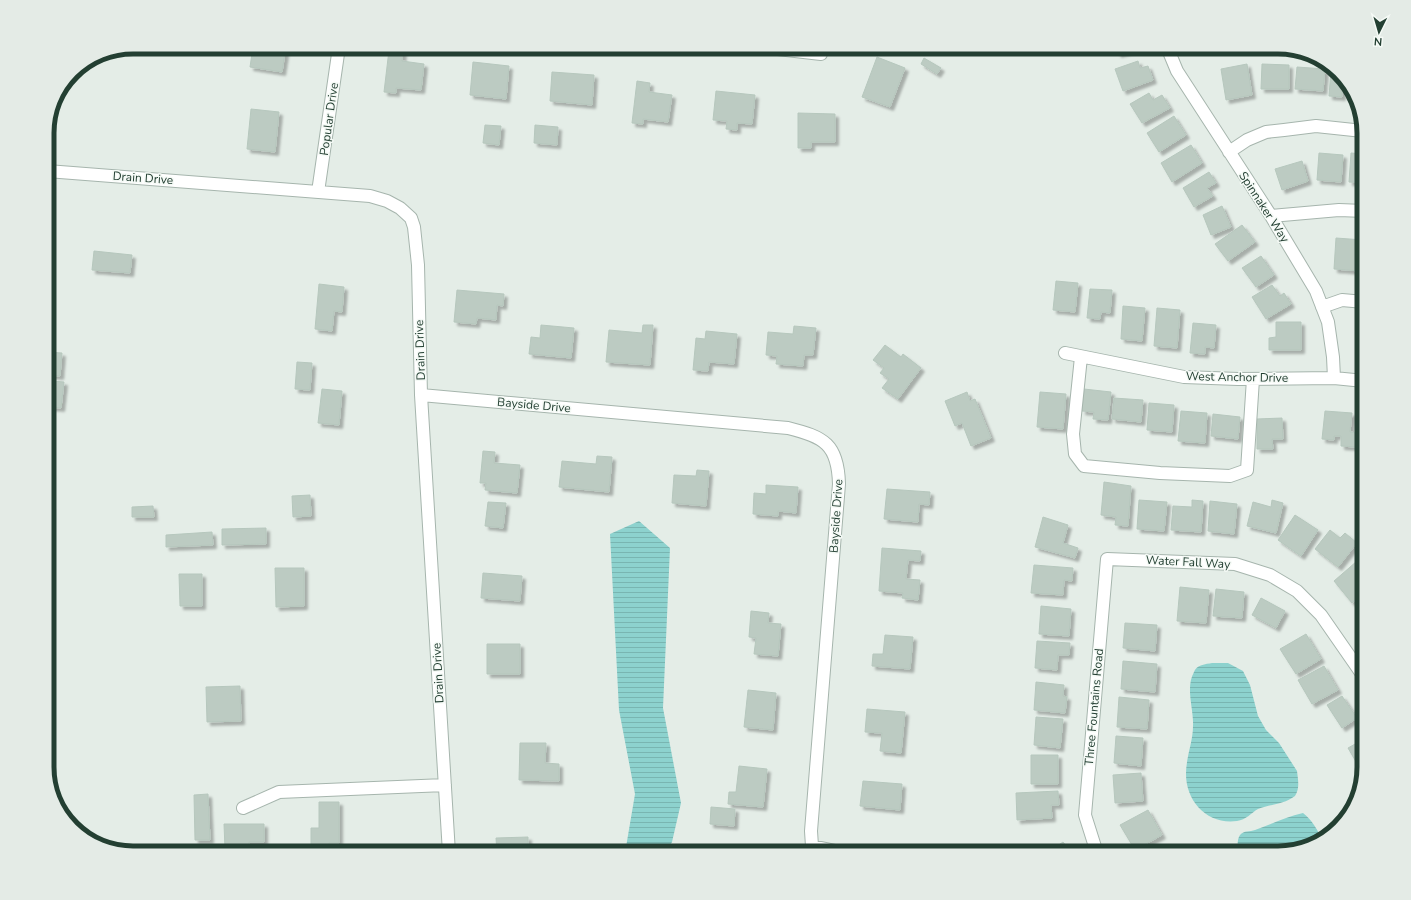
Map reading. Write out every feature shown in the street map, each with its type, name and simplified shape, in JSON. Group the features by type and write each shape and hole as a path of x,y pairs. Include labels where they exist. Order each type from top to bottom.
{"street":[{"name":"Popular Drive","path":"318,192 338,54"},
{"name":"Spinnaker Way","path":"1170,54 1177,71 1271,216 1316,291 1328,322 1333,357 1334,378"},
{"path":"1229,152 1247,140 1266,132 1316,126 1357,130"},
{"name":"Drain Drive","path":"54,172 370,196 386,201 400,208 411,218 414,228 418,265 422,395 449,846"},
{"path":"1271,216 1339,210 1357,211"},
{"path":"1322,307 1342,300 1357,301"},
{"name":"West Anchor Drive","path":"1065,353 1184,377 1253,379 1334,378 1357,380"},
{"path":"1081,356 1073,434 1075,454 1084,466 1160,473 1230,476 1247,470 1253,379"},
{"name":"Bayside Drive","path":"422,395 788,428 812,434 829,446 838,464 839,484 811,831 812,846"},
{"name":"Water Fall Way","path":"1107,559 1235,564 1270,575 1297,591 1321,615 1357,667"},
{"name":"Three Fountains Road","path":"1095,846 1085,815 1107,559"},
{"path":"243,808 279,792 445,785"}],"water":[{"path":"639,521 670,548 663,708 681,803 670,846 626,846 635,794 619,710 610,534"},
{"path":"1212,663 1228,663 1243,671 1250,685 1258,716 1266,730 1279,743 1297,771 1298,787 1295,796 1281,803 1258,809 1246,818 1237,821 1217,819 1201,810 1194,802 1187,784 1186,768 1193,726 1190,692 1191,678 1197,668 1202,665"},
{"path":"1303,813 1317,829 1319,834 1303,842 1288,845 1238,846 1239,837 1242,833"}],"building":[{"path":"252,54 285,54 282,72 250,67"},
{"path":"389,54 403,54 402,61 424,64 421,90 396,88 396,93 384,92"},
{"path":"877,57 905,68 890,107 862,97"},
{"path":"924,58 941,68 937,74 921,64"},
{"path":"1138,61 1140,68 1148,66 1153,80 1123,91 1115,69"},
{"path":"473,62 509,66 506,99 470,95"},
{"path":"1247,64 1252,95 1226,100 1221,69"},
{"path":"1262,64 1289,65 1289,89 1261,89"},
{"path":"1297,67 1325,70 1323,91 1295,89"},
{"path":"552,72 594,75 592,105 550,101"},
{"path":"1331,75 1342,87 1342,97 1329,96"},
{"path":"637,81 650,83 649,92 672,95 668,122 643,119 643,124 632,123"},
{"path":"716,91 755,95 752,124 737,123 737,130 726,129 727,121 713,120"},
{"path":"1149,93 1153,100 1162,95 1170,108 1142,123 1130,104"},
{"path":"251,109 279,112 275,152 247,149"},
{"path":"798,113 835,114 835,142 811,142 811,148 798,148"},
{"path":"1174,116 1186,135 1159,152 1147,133"},
{"path":"485,125 501,126 499,145 483,143"},
{"path":"535,125 558,127 557,145 534,143"},
{"path":"1191,145 1202,163 1172,182 1161,163"},
{"path":"1319,153 1343,155 1341,182 1317,180"},
{"path":"1351,153 1357,153 1357,183 1349,182"},
{"path":"1302,161 1308,181 1282,190 1275,169"},
{"path":"1209,172 1216,183 1207,188 1213,196 1194,207 1183,188"},
{"path":"1222,206 1231,227 1211,235 1203,215"},
{"path":"1242,225 1255,242 1228,261 1215,244"},
{"path":"1336,238 1357,240 1357,271 1334,269"},
{"path":"94,251 132,255 130,273 92,270"},
{"path":"1261,256 1274,275 1256,287 1242,268"},
{"path":"1056,281 1078,283 1075,312 1053,310"},
{"path":"319,284 344,287 342,312 334,311 332,331 315,329"},
{"path":"1272,285 1280,296 1284,293 1291,304 1266,319 1252,297"},
{"path":"1090,289 1112,290 1110,313 1101,312 1100,319 1087,318"},
{"path":"457,290 504,294 503,306 497,305 496,320 477,318 476,324 454,322"},
{"path":"1123,306 1145,308 1142,341 1121,339"},
{"path":"1157,308 1180,310 1177,348 1154,346"},
{"path":"1276,322 1301,322 1301,350 1269,350 1269,338 1276,337"},
{"path":"1193,323 1216,325 1214,348 1205,347 1205,354 1190,353"},
{"path":"541,325 574,328 571,358 529,354 531,337 540,338"},
{"path":"643,325 653,325 650,365 606,362 609,330 642,333"},
{"path":"794,326 816,328 813,355 804,355 803,366 776,364 777,356 766,355 768,332 793,334"},
{"path":"706,331 737,334 734,364 709,362 708,371 693,370 696,338 705,339"},
{"path":"885,345 901,357 903,354 921,368 898,399 882,388 889,379 880,373 884,368 873,360"},
{"path":"54,352 62,353 60,376 54,376"},
{"path":"297,362 312,363 310,390 295,389"},
{"path":"54,381 64,382 61,408 54,407"},
{"path":"322,389 342,391 339,425 318,423"},
{"path":"1084,389 1111,392 1108,420 1093,419 1094,412 1082,411"},
{"path":"967,392 970,401 975,399 991,438 971,446 962,423 955,426 945,401"},
{"path":"1040,392 1066,394 1063,429 1037,427"},
{"path":"1114,398 1143,400 1141,422 1112,419"},
{"path":"1149,403 1174,405 1172,432 1147,430"},
{"path":"1181,411 1207,413 1205,443 1178,441"},
{"path":"1325,411 1352,413 1350,432 1357,433 1355,447 1341,446 1341,436 1334,436 1334,440 1322,439"},
{"path":"1213,414 1240,417 1238,439 1211,436"},
{"path":"1282,418 1283,439 1272,439 1273,449 1257,449 1257,419"},
{"path":"483,451 495,452 494,463 520,465 517,493 485,490 486,483 480,483"},
{"path":"597,456 612,457 609,492 559,487 562,461 596,464"},
{"path":"697,470 709,471 706,506 672,503 674,475 696,476"},
{"path":"1104,482 1131,486 1128,526 1115,525 1116,517 1101,515"},
{"path":"766,485 798,487 796,513 778,511 778,516 753,514 754,493 766,494"},
{"path":"887,489 930,492 929,505 919,504 918,522 884,519"},
{"path":"310,495 311,516 293,517 292,496"},
{"path":"1139,500 1167,502 1164,531 1137,529"},
{"path":"1192,500 1203,501 1201,532 1171,530 1173,506 1192,507"},
{"path":"1272,500 1283,503 1276,533 1247,526 1253,502 1271,507"},
{"path":"1210,501 1237,504 1234,534 1208,531"},
{"path":"488,502 506,503 503,528 485,526"},
{"path":"153,506 154,517 132,517 132,507"},
{"path":"1295,515 1318,530 1301,556 1278,540"},
{"path":"1043,517 1068,525 1063,543 1078,548 1075,558 1035,547"},
{"path":"266,528 266,544 222,545 222,529"},
{"path":"1330,530 1340,538 1345,533 1357,543 1338,567 1315,549"},
{"path":"212,532 213,545 166,547 166,535"},
{"path":"882,548 921,551 920,561 908,560 906,579 920,580 918,600 902,598 903,593 879,591"},
{"path":"1357,561 1357,599 1352,603 1334,581"},
{"path":"1034,565 1073,568 1072,581 1064,580 1063,595 1031,593"},
{"path":"275,568 304,568 304,606 276,607"},
{"path":"483,573 522,576 520,601 481,598"},
{"path":"179,574 202,574 202,606 180,606"},
{"path":"1180,587 1209,590 1206,623 1177,621"},
{"path":"1216,589 1244,592 1242,618 1213,616"},
{"path":"1261,598 1285,611 1276,628 1252,615"},
{"path":"1041,606 1071,609 1069,636 1039,634"},
{"path":"751,611 769,613 768,623 781,624 778,656 754,654 756,638 749,637"},
{"path":"1125,623 1157,625 1155,651 1123,648"},
{"path":"1306,634 1321,659 1296,674 1280,649"},
{"path":"885,635 913,637 910,669 872,666 873,654 883,654"},
{"path":"1037,641 1070,643 1069,655 1058,655 1057,670 1035,668"},
{"path":"487,644 520,644 520,674 487,674"},
{"path":"1123,661 1157,664 1155,692 1121,689"},
{"path":"1324,666 1338,690 1312,704 1298,680"},
{"path":"1036,682 1064,685 1063,696 1067,697 1065,713 1034,710"},
{"path":"240,686 241,721 207,722 206,687"},
{"path":"748,690 776,693 773,730 744,727"},
{"path":"1342,696 1357,718 1342,728 1327,705"},
{"path":"1119,697 1149,700 1147,729 1117,727"},
{"path":"867,709 905,712 901,753 880,751 882,733 865,732"},
{"path":"1036,717 1063,719 1060,748 1034,745"},
{"path":"1116,736 1143,738 1141,766 1114,763"},
{"path":"520,743 546,743 545,763 559,764 559,781 519,780"},
{"path":"1357,743 1357,763 1348,748"},
{"path":"1031,755 1058,755 1058,784 1031,784"},
{"path":"739,766 767,769 763,807 728,804 729,792 736,792"},
{"path":"1141,773 1143,801 1115,803 1113,775"},
{"path":"863,781 902,784 900,810 860,806"},
{"path":"1058,791 1059,805 1051,805 1052,818 1017,820 1016,793"},
{"path":"208,794 210,840 195,840 194,795"},
{"path":"319,802 339,802 339,843 329,843 329,846 311,846 311,828 319,828"},
{"path":"711,807 735,809 734,826 710,824"},
{"path":"1148,810 1162,835 1142,846 1133,846 1120,825"},
{"path":"224,824 264,824 264,842 249,842 249,846 225,846"},
{"path":"528,837 528,846 497,846 496,838"},
{"path":"1063,842 1066,846 1057,846"}]}
